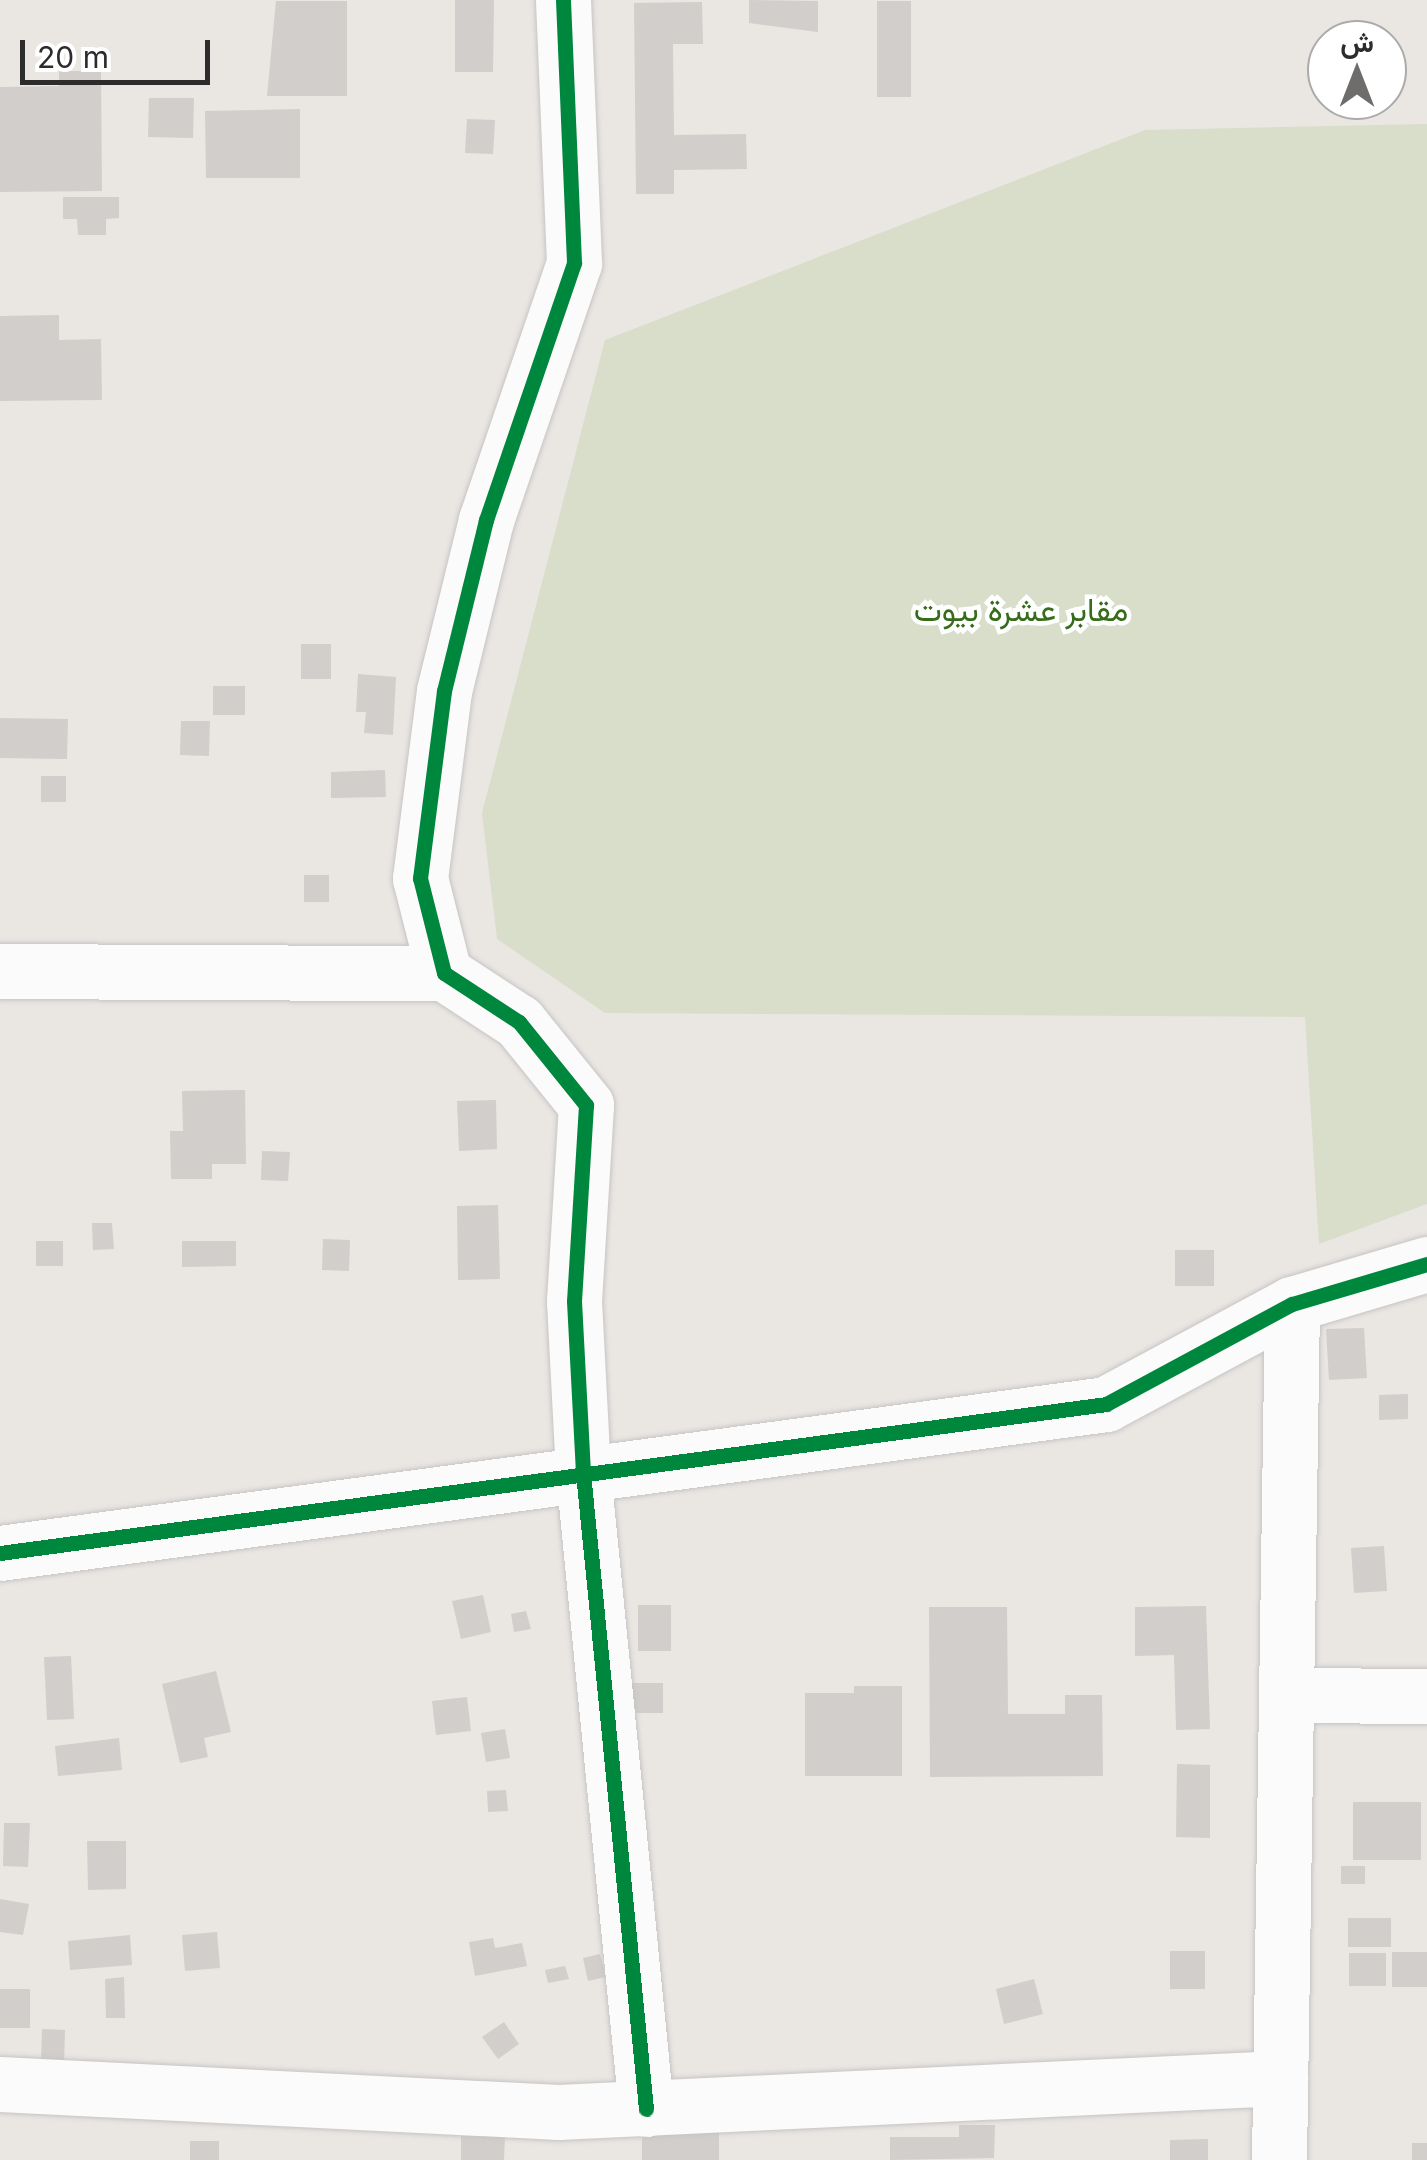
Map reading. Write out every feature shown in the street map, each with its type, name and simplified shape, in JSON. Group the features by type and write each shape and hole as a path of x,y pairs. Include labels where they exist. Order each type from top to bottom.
{"street":[{"path":"444,973 420,878 444,691 486,520 574,263 563,0"},
{"path":"0,971 444,973 519,1022 586,1106 574,1300 583,1473 646,2109"},
{"path":"0,1553 1106,1404 1292,1304 1427,1264"},
{"path":"1279,2160 1292,1304"},
{"path":"1287,1695 1427,1696"},
{"path":"0,2084 558,2136 646,2109 1280,2078"}],"green space":[{"name":"مقابر عشرة بيوت","path":"1427,124 1427,1204 1319,1244 1305,1017 605,1013 497,939 482,813 605,340 1145,130"}],"building":[{"path":"455,0 494,0 493,72 455,72"},
{"path":"749,0 818,1 818,32 749,23"},
{"path":"276,1 347,1 347,96 267,96"},
{"path":"877,1 911,1 911,97 877,97"},
{"path":"702,2 703,44 673,44 674,135 746,134 747,169 674,170 674,194 636,194 634,3"},
{"path":"59,71 101,71 102,191 0,192 0,87 59,86"},
{"path":"149,98 194,98 193,138 148,137"},
{"path":"300,109 300,178 206,178 205,111"},
{"path":"467,119 495,120 493,154 465,153"},
{"path":"63,197 119,197 119,218 106,219 106,235 78,235 77,219 63,219"},
{"path":"59,315 59,340 101,339 102,400 0,401 0,316"},
{"path":"301,644 331,644 331,679 301,679"},
{"path":"358,674 396,677 393,735 364,733 366,712 356,712"},
{"path":"213,686 245,686 245,715 213,715"},
{"path":"0,718 68,719 67,759 0,758"},
{"path":"181,721 210,721 209,756 180,755"},
{"path":"385,770 386,797 331,798 331,772"},
{"path":"41,776 66,776 66,802 41,802"},
{"path":"304,875 329,875 329,902 304,902"},
{"path":"245,1090 246,1164 212,1164 212,1179 171,1179 170,1131 183,1131 182,1091"},
{"path":"496,1100 497,1149 459,1151 457,1101"},
{"path":"262,1151 290,1152 288,1181 261,1180"},
{"path":"498,1205 500,1279 458,1280 457,1206"},
{"path":"92,1223 112,1223 114,1249 93,1250"},
{"path":"323,1239 350,1240 349,1271 322,1270"},
{"path":"36,1241 63,1241 63,1266 36,1266"},
{"path":"182,1241 236,1241 236,1266 182,1267"},
{"path":"1175,1250 1214,1250 1214,1286 1175,1286"},
{"path":"1364,1328 1367,1378 1329,1380 1326,1329"},
{"path":"1408,1394 1408,1419 1379,1420 1379,1395"},
{"path":"1384,1546 1387,1591 1354,1593 1351,1548"},
{"path":"483,1595 491,1632 461,1639 452,1601"},
{"path":"638,1605 671,1605 671,1651 638,1651"},
{"path":"1206,1606 1210,1729 1176,1730 1174,1655 1135,1656 1135,1607"},
{"path":"929,1607 1007,1607 1008,1714 1065,1714 1065,1695 1102,1695 1103,1776 930,1777"},
{"path":"526,1611 531,1629 514,1632 511,1614"},
{"path":"71,1656 74,1719 47,1720 44,1657"},
{"path":"216,1671 231,1732 204,1738 208,1757 180,1763 162,1684"},
{"path":"632,1683 663,1683 663,1713 632,1713"},
{"path":"854,1686 902,1686 902,1776 805,1776 805,1693 854,1693"},
{"path":"467,1697 471,1731 436,1735 432,1701"},
{"path":"505,1729 510,1758 486,1762 481,1733"},
{"path":"119,1738 122,1770 58,1776 55,1746"},
{"path":"1177,1764 1210,1765 1210,1838 1176,1837"},
{"path":"506,1790 508,1811 488,1812 487,1791"},
{"path":"1353,1802 1421,1802 1421,1860 1353,1860"},
{"path":"4,1823 30,1823 28,1867 3,1866"},
{"path":"87,1841 126,1841 126,1889 88,1890"},
{"path":"1341,1866 1365,1866 1365,1884 1341,1884"},
{"path":"0,1899 29,1904 23,1935 0,1932"},
{"path":"1348,1918 1391,1918 1391,1947 1348,1947"},
{"path":"217,1932 220,1968 185,1971 182,1935"},
{"path":"130,1935 132,1965 70,1970 68,1941"},
{"path":"493,1938 495,1948 522,1943 527,1966 475,1976 469,1942"},
{"path":"1170,1951 1205,1951 1205,1989 1170,1989"},
{"path":"1392,1952 1427,1952 1427,1987 1392,1987"},
{"path":"1349,1953 1386,1953 1386,1986 1349,1986"},
{"path":"600,1954 606,1977 588,1981 583,1958"},
{"path":"565,1966 569,1979 548,1983 545,1970"},
{"path":"124,1977 125,2018 106,2018 105,1979"},
{"path":"1034,1979 1043,2014 1004,2024 996,1989"},
{"path":"0,1989 30,1989 30,2028 0,2028"},
{"path":"504,2022 519,2044 498,2059 482,2037"},
{"path":"42,2029 65,2030 64,2062 41,2061"},
{"path":"959,2125 995,2125 994,2158 890,2160 890,2137 959,2137"},
{"path":"719,2130 719,2160 642,2160 642,2132"},
{"path":"461,2136 505,2136 504,2160 461,2160"},
{"path":"1208,2139 1208,2160 1170,2160 1170,2140"},
{"path":"190,2141 219,2141 219,2160 190,2160"},
{"path":"1412,2143 1427,2143 1427,2160 1412,2160"}],"cycle path":[{"path":"563,0 574,263 486,520 444,691 420,878 444,973 519,1022 586,1105 574,1301 583,1473 646,2109"},
{"path":"0,1553 1106,1404 1292,1304 1427,1264"}]}
